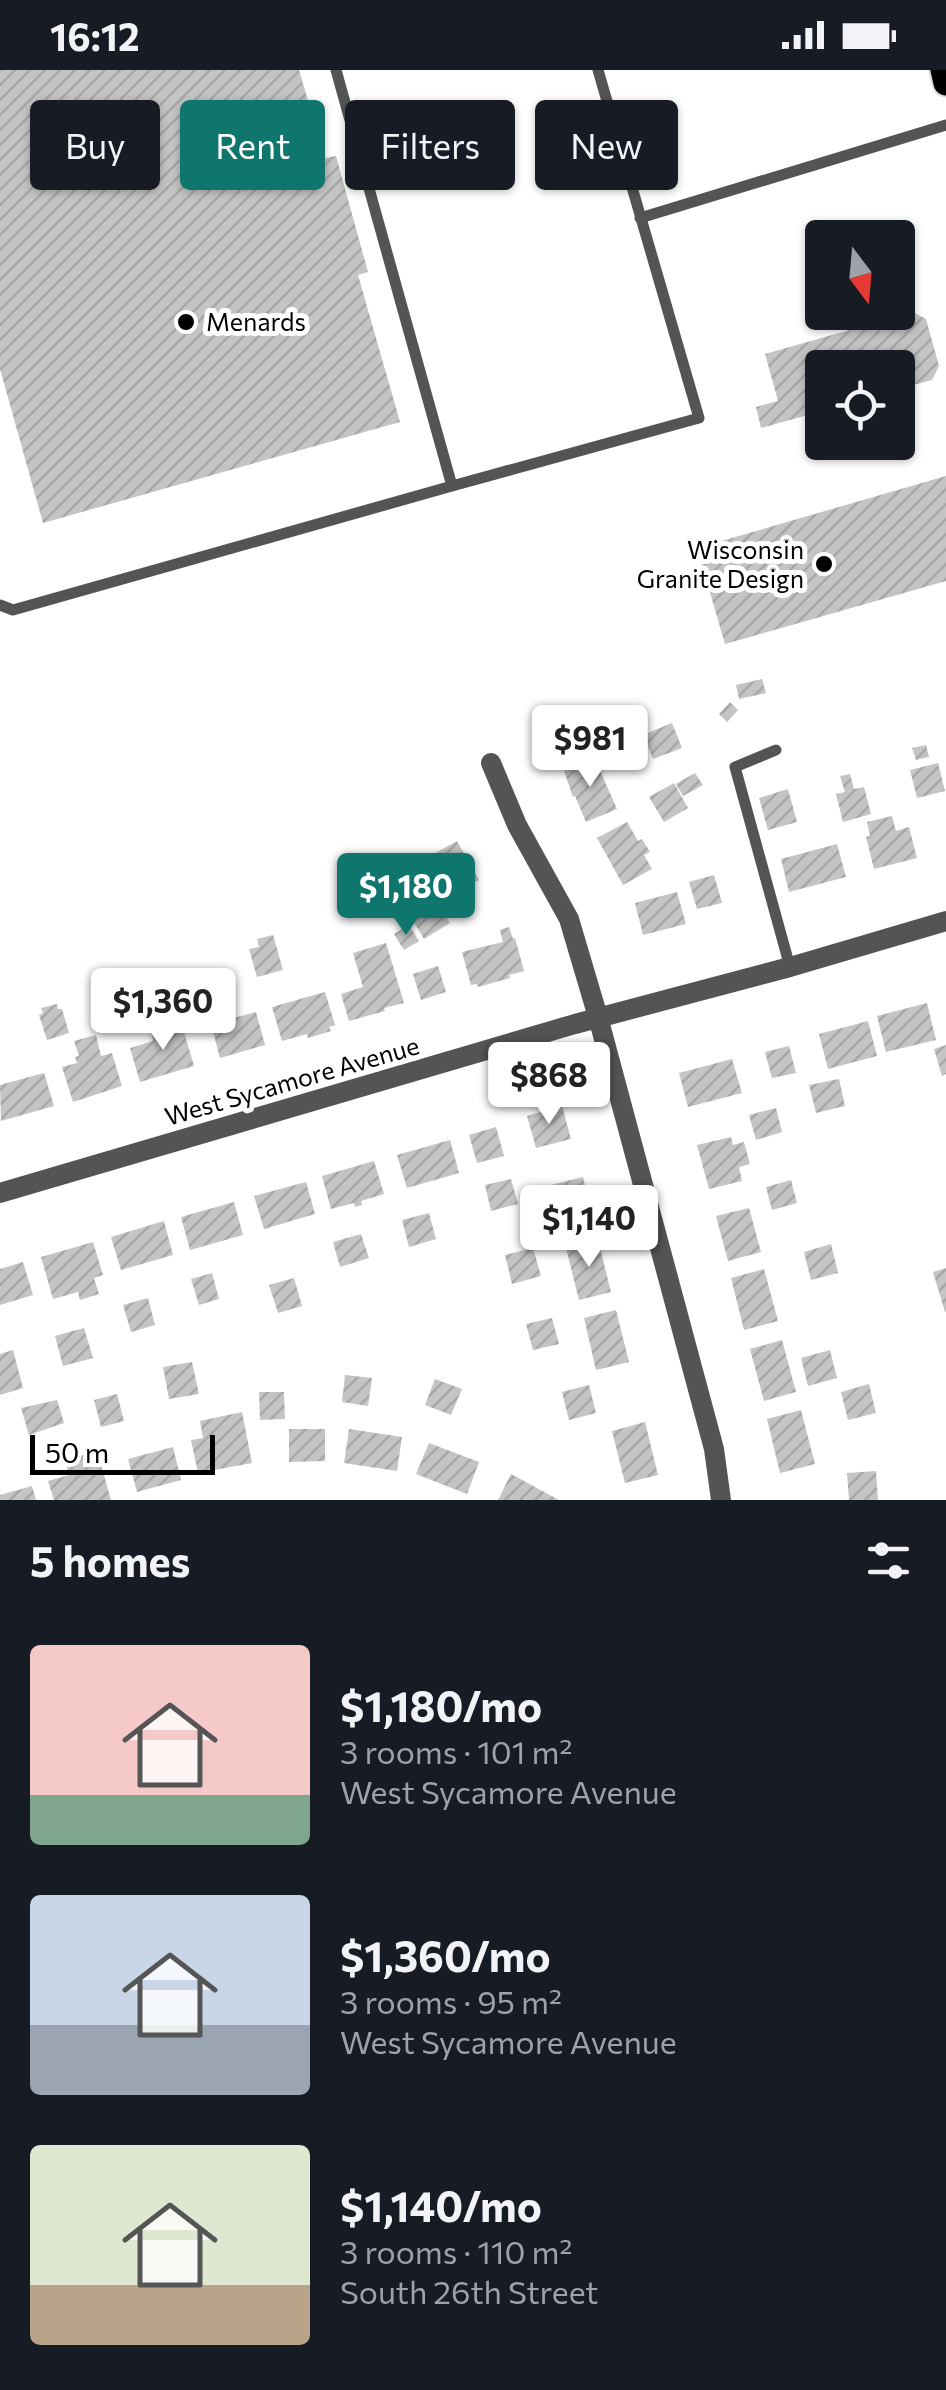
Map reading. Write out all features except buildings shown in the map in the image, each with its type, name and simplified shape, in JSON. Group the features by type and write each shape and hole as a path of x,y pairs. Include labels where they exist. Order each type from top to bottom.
{"main road":[{"path":"943,70 946,83"}],"street":[{"path":"491,763 516,825 569,919 714,1449 721,1500"},
{"name":"West Sycamore Avenue","path":"0,1193 598,1017 946,921"}],"lane":[{"path":"336,70 452,486"},
{"path":"0,604 13,610 699,418 598,70"},
{"path":"640,218 946,125"},
{"path":"776,750 735,766 790,967"}],"place":[{"name":"Menards","path":"186,322"},
{"name":"Wisconsin Granite Design","path":"824,564"}]}
